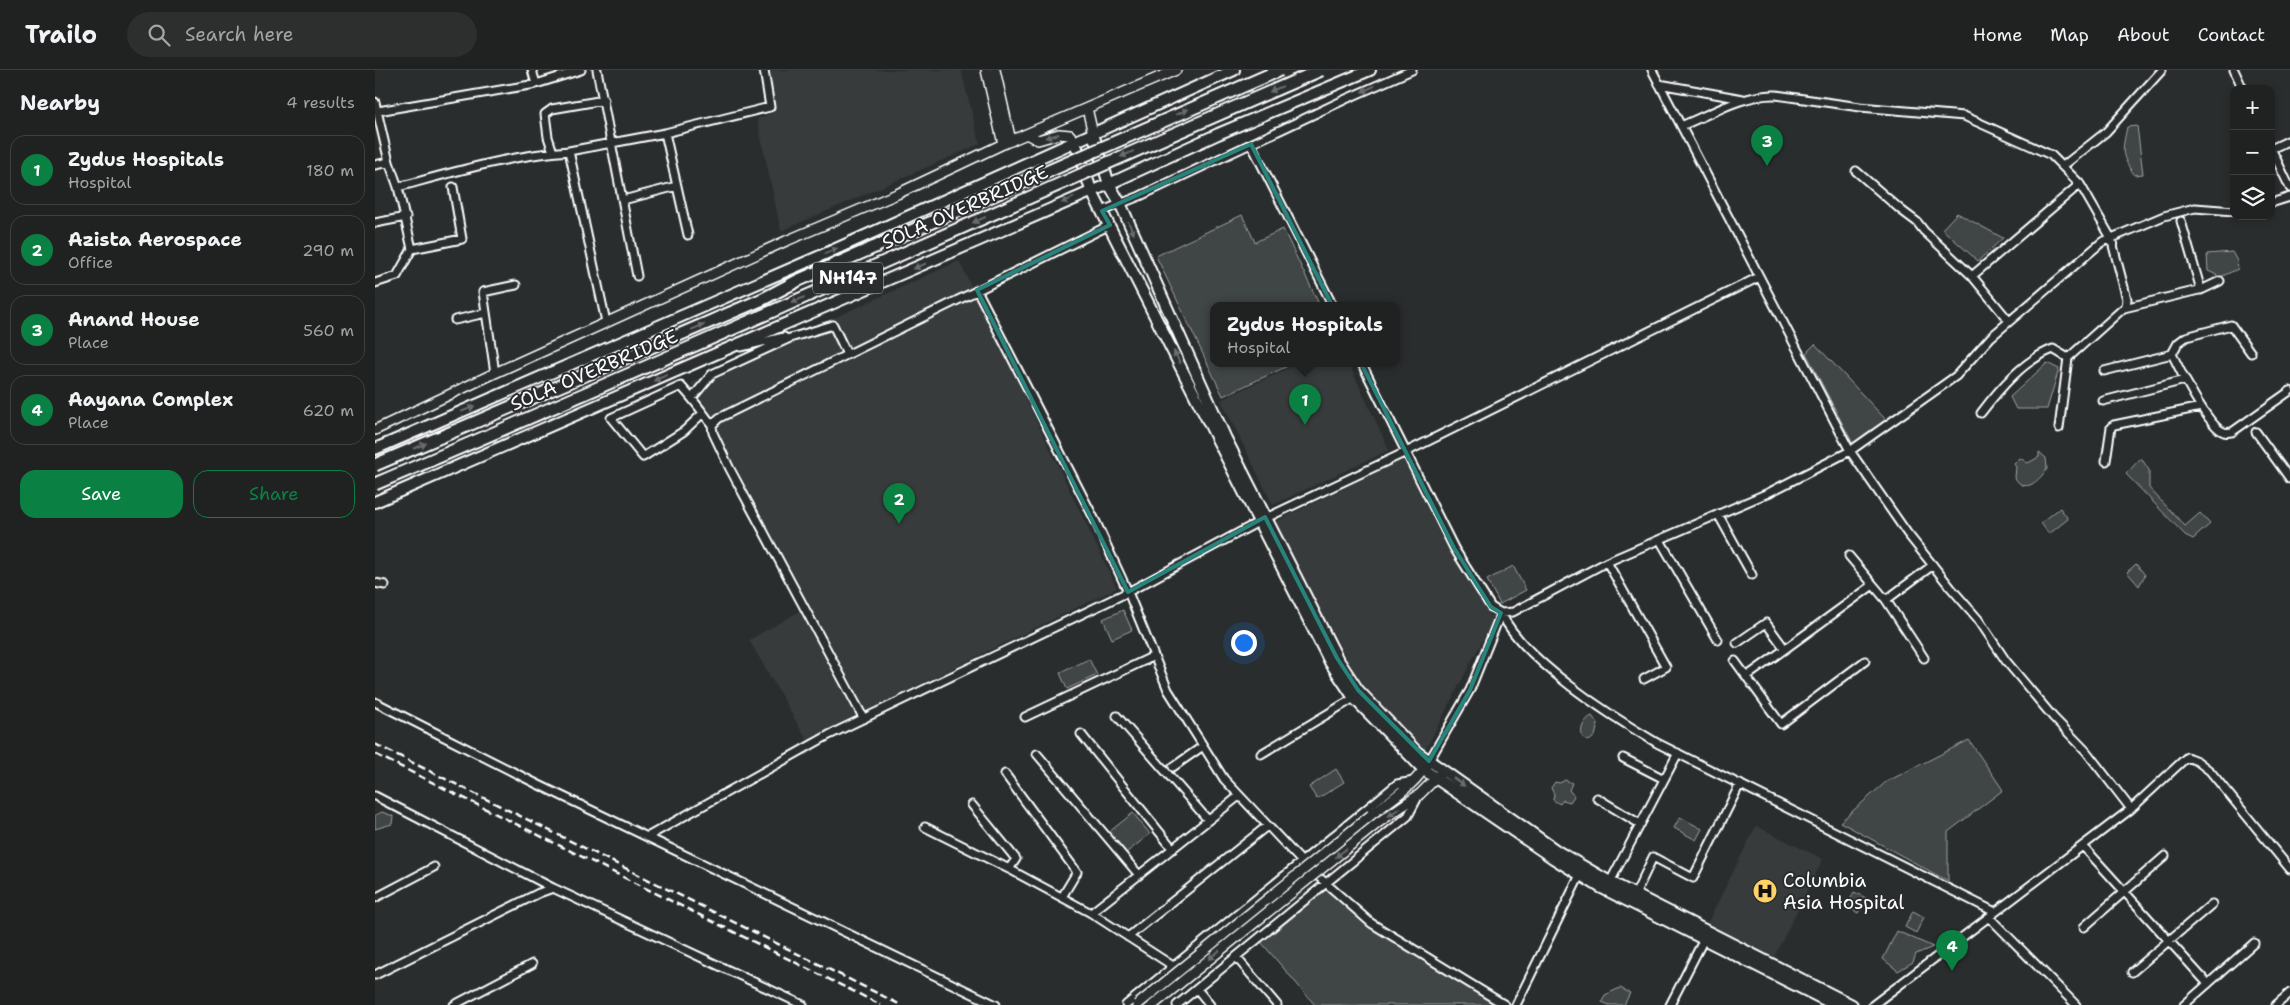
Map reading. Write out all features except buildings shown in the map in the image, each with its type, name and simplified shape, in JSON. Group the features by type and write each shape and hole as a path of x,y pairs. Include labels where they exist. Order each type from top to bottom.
{"highway":[{"name":"SOLA OVERBRIDGE","path":"375,465 763,299 797,281 1280,70"},
{"name":"SOLA OVERBRIDGE","path":"375,484 732,330 911,249 1321,70"}],"main road":[{"path":"375,450 1075,142 1234,70"},
{"path":"375,502 1091,190 1109,184 1218,134 1370,70"},
{"path":"1093,134 1109,184 1120,203 1262,520 1330,662 1354,698 1426,766 1580,875 1835,1005"},
{"path":"1075,142 1091,190 1262,520 1337,658 1353,682 1383,719 1417,752 1426,766"},
{"path":"1439,775 1557,851 1610,882 1852,1005"}],"street":[{"path":"532,70 536,84"},
{"path":"378,111 536,84 581,70"},
{"path":"597,70 637,276"},
{"path":"398,187 498,161 569,151 665,133 770,107 764,70"},
{"path":"986,70 1007,142"},
{"path":"995,70 1007,142"},
{"path":"375,430 495,373 786,241 897,194 1007,142 1175,70"},
{"path":"1102,211 1140,196 1413,70"},
{"path":"1652,70 1850,452 1901,525 1978,618 2006,661 2086,751 2131,809"},
{"path":"2063,166 2106,132 2162,70"},
{"path":"2234,70 2241,85"},
{"path":"1659,84 1743,100"},
{"path":"1681,126 1743,100 1764,94 1860,108 1964,116 2036,146 2051,155 2080,184 2111,238 2127,298 2126,306 2068,358 2059,428"},
{"path":"553,152 548,137 545,114 552,109 603,100"},
{"path":"375,102 389,162 406,217 412,248 397,276 375,283"},
{"path":"1087,108 1093,134"},
{"path":"665,133 688,235"},
{"path":"1026,134 1038,140 1059,134 1071,135 1075,142"},
{"path":"2275,147 2290,140"},
{"path":"1251,144 1331,302"},
{"path":"569,151 606,322"},
{"path":"2275,157 2290,188"},
{"path":"375,165 389,162"},
{"path":"1856,171 1917,222 1924,231 1972,276 2009,321"},
{"path":"1972,276 2080,184"},
{"path":"623,200 677,186"},
{"path":"412,248 463,242 453,187"},
{"path":"2275,202 2290,197"},
{"path":"1501,613 1513,612 1607,562 1768,492 1850,452 1956,376 1991,337 2103,242 2164,216 2195,208 2230,211"},
{"path":"375,223 406,217"},
{"path":"2181,221 2201,290"},
{"path":"712,424 719,418 847,354 1110,225"},
{"path":"647,837 820,740 1128,592 1262,520 1406,452 1759,277"},
{"path":"2124,308 2201,290 2220,281"},
{"path":"495,373 483,292 516,285"},
{"path":"977,290 1097,522 1168,690 1224,780 1303,863 1371,923 1505,1005"},
{"path":"455,320 486,313"},
{"path":"721,352 833,325"},
{"path":"833,325 847,354"},
{"path":"692,398 712,374 790,338 833,325"},
{"path":"2104,371 2172,354 2178,344 2186,337 2231,325 2251,353"},
{"path":"1981,413 1998,391 2039,354 2053,348 2068,358"},
{"path":"2172,354 2201,407 2218,429 2223,432 2232,432 2290,391"},
{"path":"1364,367 1453,548 1491,607 1501,613 1508,626 1521,642 1558,676 1610,715 1657,743 1992,914 2074,1005"},
{"path":"2103,401 2185,380"},
{"path":"703,413 684,431 643,457 611,418 681,386 692,398 712,424 713,432 729,469 864,719"},
{"path":"2106,461 2111,427 2114,425 2201,407"},
{"path":"2256,432 2290,479"},
{"path":"1718,514 1752,575"},
{"path":"1660,540 1718,640"},
{"path":"1849,556 1886,600 1924,658"},
{"path":"1607,562 1666,667 1644,679"},
{"path":"1886,600 1933,566"},
{"path":"375,583 385,585"},
{"path":"1746,677 1873,585"},
{"path":"1137,1005 1414,781 1426,766 1470,690 1501,613"},
{"path":"1737,643 1766,623 1785,649"},
{"path":"1025,716 1154,656"},
{"path":"1735,662 1781,724 1865,662"},
{"path":"1261,754 1354,698"},
{"path":"375,702 647,837 996,1005"},
{"path":"1117,716 1208,820"},
{"path":"1081,734 1173,848"},
{"path":"1173,768 1203,746"},
{"path":"1610,882 1678,753"},
{"path":"1037,754 1139,875"},
{"path":"1873,1005 2131,809 2187,757 2197,760 2210,771 2290,869"},
{"path":"1623,758 1664,780"},
{"path":"1005,774 1077,872 1062,897"},
{"path":"1153,1005 1379,822 1420,794 1439,775"},
{"path":"1126,1005 1303,863 1397,784 1414,781"},
{"path":"1635,895 1653,857 1693,878 1740,784"},
{"path":"1177,1005 1409,816 1420,794"},
{"path":"375,796 553,888 803,1005"},
{"path":"1091,913 1239,796"},
{"path":"1597,798 1640,824"},
{"path":"972,805 1016,859 1009,869"},
{"path":"1128,937 1267,826"},
{"path":"925,827 1091,913 1173,966"},
{"path":"2083,846 2208,984"},
{"path":"2084,926 2165,856"},
{"path":"376,895 434,867"},
{"path":"1516,1005 1580,875"},
{"path":"375,975 539,892 553,888"},
{"path":"2132,972 2212,904"},
{"path":"1670,1005 1704,939"},
{"path":"2184,1005 2254,943"},
{"path":"1236,958 1277,1005"},
{"path":"454,1005 468,1002 532,964"},
{"path":"1197,989 1211,1005"},
{"path":"2276,1005 2290,993"}],"highlighted area":[{"path":"1251,144 1454,548 1491,607 1501,613 1470,690 1429,761 1358,690 1337,658 1265,517 1128,592 977,290 1110,225 1102,211"}],"shaded area":[{"path":"766,70 961,70 980,144 781,231 757,119 773,113"},
{"path":"2137,126 2143,174 2134,175 2124,157 2123,147 2127,127"},
{"path":"1957,213 2003,238 1978,261 1942,229"},
{"path":"1242,215 1255,242 1283,229 1318,302 1210,302 1210,367 1286,367 1223,396 1156,256"},
{"path":"2232,252 2237,261 2238,269 2218,278 2217,275 2208,271 2207,254"},
{"path":"959,261 1117,588 866,711 691,383"},
{"path":"1815,344 1888,422 1854,446 1806,353"},
{"path":"2047,363 2059,369 2047,409 2016,409 2010,397"},
{"path":"1291,367 1350,367 1389,450 1273,505 1221,400"},
{"path":"2039,452 2046,458 2047,469 2036,481 2028,486 2019,483 2015,478 2016,467 2014,464 2020,458 2028,463 2039,457"},
{"path":"2141,458 2149,470 2149,488 2185,526 2200,513 2210,524 2193,539 2185,535 2126,474"},
{"path":"1403,459 1445,544 1489,615 1495,616 1425,751 1361,687 1275,522"},
{"path":"2060,508 2068,519 2049,534 2041,523"},
{"path":"2136,564 2145,575 2139,586 2127,572"},
{"path":"1513,566 1526,590 1500,604 1487,580"},
{"path":"1123,610 1132,630 1112,639 1103,619"},
{"path":"800,611 856,715 808,742 749,640"},
{"path":"1089,659 1097,675 1067,689 1060,673"},
{"path":"1592,716 1598,724 1595,736 1589,741 1583,736 1582,729 1585,721"},
{"path":"1969,740 2003,790 1948,832 1948,881 1840,822 1886,782"},
{"path":"1336,769 1344,782 1317,799 1309,787"},
{"path":"1565,780 1572,783 1569,790 1574,796 1570,802 1563,800 1560,804 1553,800 1554,794 1551,788 1555,782 1560,783"},
{"path":"382,812 393,816 392,824 375,829 375,815"},
{"path":"1133,813 1150,834 1126,853 1109,832"},
{"path":"1680,817 1702,829 1696,840 1674,828"},
{"name":"Columbia Asia Hospital","path":"1756,826 1823,859 1774,957 1707,924"},
{"path":"1328,888 1369,925 1501,1005 1315,1005 1261,942"},
{"path":"1854,892 1866,898 1858,913 1847,907"},
{"path":"1913,911 1924,917 1916,933 1905,927"},
{"path":"1897,931 1933,947 1916,954 1913,962 1898,971 1883,959"},
{"path":"1620,988 1630,993 1624,1005 1609,1005 1602,1002 1605,995"}],"railway":[{"path":"375,744 901,1005"},
{"path":"375,754 881,1005"}],"place":[{"name":"Anand House","path":"1767,166"},
{"name":"Zydus Hospitals","path":"1305,425"},
{"name":"Azista Aerospace","path":"899,524"},
{"name":"Columbia Asia Hospital","path":"1765,891"},
{"name":"Aayana Complex","path":"1952,971"}]}
